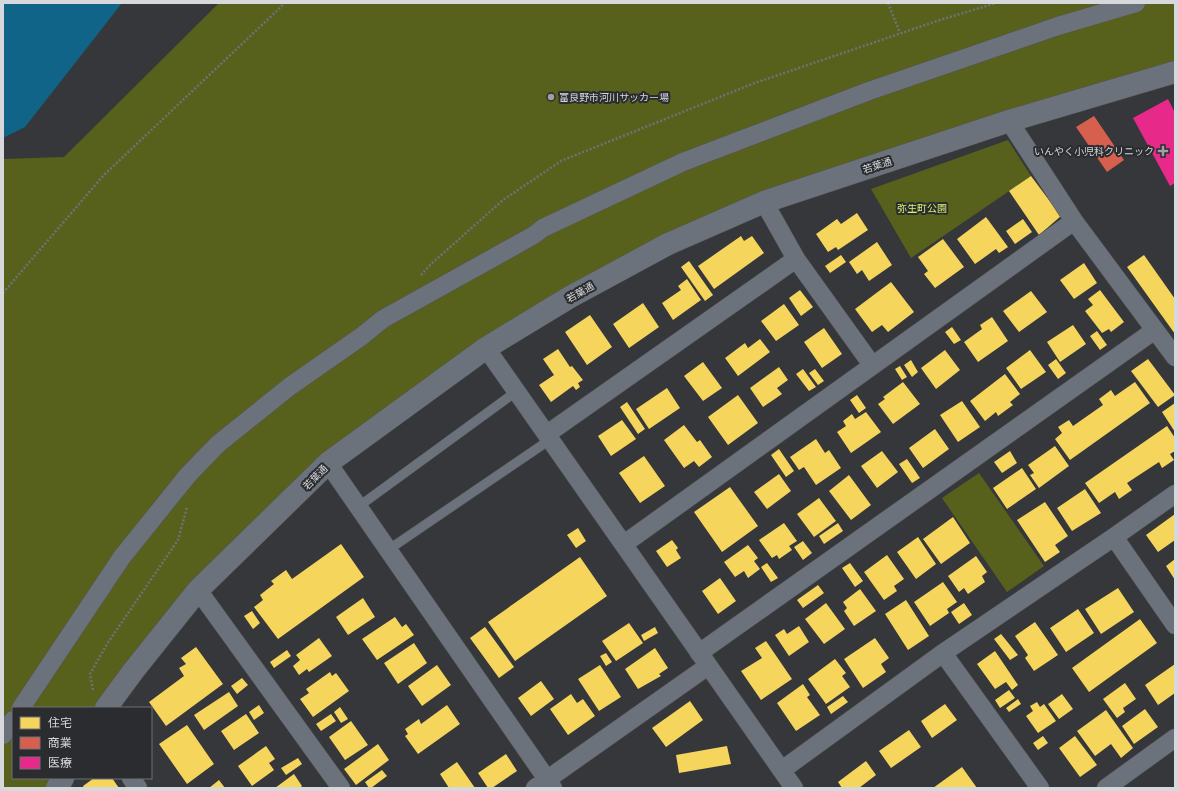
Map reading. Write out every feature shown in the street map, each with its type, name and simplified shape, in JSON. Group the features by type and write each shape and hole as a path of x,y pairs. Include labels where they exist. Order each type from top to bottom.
{"street":[{"path":"22,707 122,557 188,475 224,440 288,386 362,336 382,319 543,228 691,159 869,91 1058,26 1136,3"},
{"name":"若葉通","path":"100,701 134,670 198,590 328,463 486,348 570,296 668,244 764,202 1009,121 1175,72"},
{"path":"1009,121 1074,221 1175,357"},
{"path":"764,202 796,259 872,365"},
{"path":"624,544 1074,221"},
{"path":"549,437 796,259"},
{"path":"328,463 545,785 704,659 1155,330"},
{"path":"486,348 794,788"},
{"path":"782,770 943,653 1175,494"},
{"path":"1114,537 1175,625"},
{"path":"198,590 341,788"},
{"path":"943,653 1040,788"},
{"path":"3,735 12,722"},
{"path":"1106,788 1175,738"},
{"path":"58,788 62,779"},
{"path":"132,779 138,788"}],"lane":[{"path":"358,507 517,391"},
{"path":"388,550 549,437"}],"path":[{"path":"3,293 103,176 285,3"},
{"path":"888,3 900,33"},
{"path":"419,277 430,265 503,200 561,161 752,84 900,33 996,3"},
{"path":"100,701 90,674 107,644 178,540 188,506 178,487"}],"green space":[{"path":"219,3 1175,3 1175,72 668,244 328,463 107,707 12,707 12,779 62,779 57,788 3,788 3,159 64,157"},
{"name":"弥生町公園","path":"1008,140 1031,176 911,258 871,189"},
{"path":"979,473 1044,566 1007,592 942,498"}],"water":[{"path":"3,3 122,3 25,127 3,138"}],"building: 住宅":[{"path":"1031,176 1061,216 1039,235 1009,191"},
{"path":"857,213 868,230 838,250 836,247 828,252 816,234 837,219 841,224"},
{"path":"986,217 1008,247 999,253 996,249 975,264 957,239"},
{"path":"1023,219 1032,232 1015,244 1006,231"},
{"path":"741,236 744,241 752,236 764,253 714,289 698,266"},
{"path":"943,239 964,267 935,288 924,274 928,271 918,257"},
{"path":"877,242 892,265 869,281 862,270 857,274 849,262"},
{"path":"841,255 846,262 830,273 825,266"},
{"path":"1144,255 1175,299 1175,334 1127,267"},
{"path":"689,261 713,295 705,301 681,267"},
{"path":"1084,263 1097,283 1074,299 1060,280"},
{"path":"687,279 701,300 673,320 662,303 681,290 678,286"},
{"path":"891,282 914,312 888,332 882,325 872,332 855,309"},
{"path":"800,290 813,307 801,316 789,298"},
{"path":"1100,290 1124,322 1111,332 1109,329 1102,333 1085,311 1093,305 1088,299"},
{"path":"1031,291 1047,312 1019,332 1003,311"},
{"path":"643,303 659,327 629,348 613,324"},
{"path":"784,304 799,325 776,341 761,321"},
{"path":"590,315 612,347 587,365 565,332"},
{"path":"992,317 1008,341 978,362 964,342 982,329 980,325"},
{"path":"1073,325 1086,344 1060,362 1047,342"},
{"path":"952,327 961,340 954,344 945,332"},
{"path":"824,328 842,354 822,368 804,342"},
{"path":"1097,331 1107,345 1100,350 1090,336"},
{"path":"760,339 770,352 738,376 725,358 745,343 748,348"},
{"path":"558,349 570,367 572,366 583,380 578,383 580,387 576,390 573,386 551,402 539,385 554,375 543,359"},
{"path":"945,350 960,370 936,389 921,368"},
{"path":"1030,350 1046,372 1021,389 1006,368"},
{"path":"1056,359 1066,373 1058,379 1048,365"},
{"path":"1148,359 1175,395 1158,407 1131,371"},
{"path":"911,360 918,372 912,377 904,365"},
{"path":"703,362 722,388 703,401 684,376"},
{"path":"900,366 907,377 902,380 895,369"},
{"path":"779,367 788,380 777,388 782,394 763,407 750,388"},
{"path":"803,369 816,387 809,391 796,374"},
{"path":"815,369 824,381 818,385 809,373"},
{"path":"1005,374 1020,394 1010,402 1013,405 998,416 996,412 985,421 970,401"},
{"path":"903,382 920,404 893,424 878,404 885,399 883,397"},
{"path":"1135,382 1150,403 1070,460 1055,439 1062,433 1058,427 1069,420 1073,426 1103,405 1099,399 1111,390 1115,396"},
{"path":"667,388 680,408 649,429 636,409"},
{"path":"738,395 758,423 728,445 708,417"},
{"path":"857,395 866,408 859,413 850,400"},
{"path":"962,401 980,427 958,442 940,415"},
{"path":"627,402 645,429 638,434 620,407"},
{"path":"1175,403 1175,432 1162,412"},
{"path":"866,412 881,432 851,453 837,432 846,426 843,421 852,414 855,419"},
{"path":"622,420 636,439 611,456 598,436"},
{"path":"684,425 697,442 700,440 712,457 699,467 694,461 684,468 664,440"},
{"path":"1167,426 1175,438 1175,451 1170,454 1174,460 1162,468 1159,462 1127,483 1132,490 1119,499 1115,492 1099,503 1085,483"},
{"path":"935,429 949,449 923,468 909,448"},
{"path":"816,439 825,453 829,450 841,468 816,485 804,467 799,470 790,457"},
{"path":"1055,446 1069,466 1039,488 1030,475 1034,473 1028,465"},
{"path":"779,449 794,471 786,477 771,455"},
{"path":"882,451 898,472 877,488 861,466"},
{"path":"1010,451 1017,463 1002,473 994,462"},
{"path":"644,456 665,486 640,503 619,473"},
{"path":"907,459 920,478 912,483 899,464"},
{"path":"1022,468 1036,489 1007,509 993,488"},
{"path":"779,474 791,491 767,509 754,492"},
{"path":"849,475 871,505 851,520 829,491"},
{"path":"730,487 758,526 722,552 694,512"},
{"path":"1085,489 1101,513 1072,531 1057,508"},
{"path":"819,498 836,521 814,537 797,514"},
{"path":"1045,502 1068,536 1055,545 1060,552 1045,562 1017,520"},
{"path":"1175,514 1175,540 1158,552 1146,535"},
{"path":"953,517 970,543 941,564 923,539"},
{"path":"784,523 797,541 789,546 792,550 779,559 777,555 772,558 759,540"},
{"path":"838,523 843,531 824,544 819,536"},
{"path":"578,528 586,541 576,548 567,535"},
{"path":"918,537 936,564 916,579 897,552"},
{"path":"672,540 678,548 676,550 681,558 667,567 656,551"},
{"path":"803,541 812,553 803,560 794,547"},
{"path":"341,544 364,577 278,639 254,607 263,600 260,595 274,584 271,581 286,570 292,579"},
{"path":"748,545 758,558 754,561 760,569 748,578 744,571 735,577 724,562"},
{"path":"887,555 904,579 894,586 897,591 884,600 864,572"},
{"path":"976,556 987,572 982,576 985,582 968,594 964,588 959,592 948,576"},
{"path":"580,557 607,596 515,661 488,622"},
{"path":"1175,559 1175,580 1166,566"},
{"path":"767,563 778,578 771,582 761,567"},
{"path":"850,563 863,581 855,587 842,568"},
{"path":"720,578 736,601 718,614 702,591"},
{"path":"943,582 957,602 947,609 949,613 930,626 914,602"},
{"path":"818,585 824,593 803,608 797,600"},
{"path":"1118,588 1134,612 1101,634 1085,609"},
{"path":"860,589 876,611 854,626 844,611 847,608 843,602"},
{"path":"363,598 375,617 348,635 336,617"},
{"path":"906,600 929,636 908,650 885,614"},
{"path":"826,603 845,629 824,644 805,619"},
{"path":"964,603 972,615 959,624 951,612"},
{"path":"1078,609 1094,633 1066,652 1050,628"},
{"path":"252,611 260,623 253,629 244,616"},
{"path":"395,617 402,627 406,624 414,635 377,660 362,639"},
{"path":"1140,619 1157,643 1089,692 1072,668"},
{"path":"1035,622 1058,655 1034,671 1025,658 1028,655 1015,636"},
{"path":"629,623 643,643 616,661 602,641"},
{"path":"799,626 809,642 789,656 775,635 784,629 787,634"},
{"path":"485,627 514,667 499,678 470,638"},
{"path":"655,627 658,633 644,641 641,635"},
{"path":"1001,634 1018,655 1010,660 994,639"},
{"path":"319,638 332,656 309,672 307,669 299,675 293,666 300,660 296,655"},
{"path":"875,638 889,658 881,664 886,672 863,688 844,659"},
{"path":"766,641 792,679 761,700 741,671 762,658 755,648"},
{"path":"414,643 427,663 398,684 384,663"},
{"path":"196,647 223,684 166,726 149,702 184,676 179,668 186,664 181,658"},
{"path":"655,648 668,668 659,674 661,676 638,689 625,669"},
{"path":"287,650 291,656 274,668 270,662"},
{"path":"995,651 1018,685 1012,690 1006,682 995,689 977,664"},
{"path":"606,653 612,662 606,666 600,656"},
{"path":"835,659 846,673 842,676 850,687 826,704 808,679"},
{"path":"1175,664 1175,693 1158,705 1145,685"},
{"path":"437,665 451,685 422,706 408,686"},
{"path":"600,665 621,697 599,711 578,679"},
{"path":"330,672 332,676 336,673 349,691 313,717 300,699 309,693 306,689"},
{"path":"242,678 248,685 237,694 231,686"},
{"path":"541,681 554,699 531,716 518,698"},
{"path":"1125,683 1136,699 1123,708 1125,712 1117,718 1103,699"},
{"path":"803,684 810,695 807,697 820,715 796,731 777,703"},
{"path":"1009,690 1015,698 1000,708 995,700"},
{"path":"229,692 238,706 204,730 194,715"},
{"path":"571,694 577,703 583,699 595,716 568,735 550,709"},
{"path":"1062,694 1073,709 1059,719 1048,704"},
{"path":"843,696 848,702 831,714 827,707"},
{"path":"1018,699 1021,704 1009,712 1006,708"},
{"path":"690,701 703,720 666,747 652,728"},
{"path":"1037,702 1040,707 1044,704 1056,721 1038,733 1026,716 1033,711 1030,706"},
{"path":"945,704 957,720 932,738 921,721"},
{"path":"259,705 264,713 254,720 249,712"},
{"path":"447,705 460,724 418,754 405,736 408,734 405,729 419,719 421,724"},
{"path":"340,707 348,719 341,723 334,712"},
{"path":"1145,709 1158,727 1134,744 1122,726"},
{"path":"1106,710 1133,748 1121,758 1111,744 1095,756 1077,731"},
{"path":"246,714 259,733 234,750 221,731"},
{"path":"331,714 336,721 321,731 316,724"},
{"path":"351,721 368,745 345,760 329,737"},
{"path":"187,725 214,764 187,784 159,744"},
{"path":"909,730 921,747 891,768 879,751"},
{"path":"1043,736 1048,743 1038,750 1033,743"},
{"path":"1075,736 1097,765 1080,777 1059,748"},
{"path":"378,744 389,760 356,785 344,769"},
{"path":"266,746 275,759 269,763 274,770 252,786 238,766"},
{"path":"727,746 731,764 679,773 676,755"},
{"path":"506,754 517,771 492,788 488,788 478,773"},
{"path":"298,758 302,764 286,775 281,768"},
{"path":"866,761 876,775 859,788 842,788 838,782"},
{"path":"457,762 475,788 449,788 440,774"},
{"path":"962,767 977,788 933,788"},
{"path":"382,770 387,776 369,788 365,782"},
{"path":"294,774 302,786 300,788 275,788"},
{"path":"93,779 113,779 119,788 84,788 83,786"},
{"path":"219,780 225,788 209,788"}],"building: 商業":[{"path":"1094,116 1124,160 1107,172 1076,127"}],"building: 医療":[{"name":"いんやく小児科クリニック","path":"1168,99 1175,113 1175,183 1170,186 1133,118"}],"place":[{"name":"富良野市河川サッカー場","path":"551,97"},
{"name":"いんやく小児科クリニック","path":"1163,151"}]}
